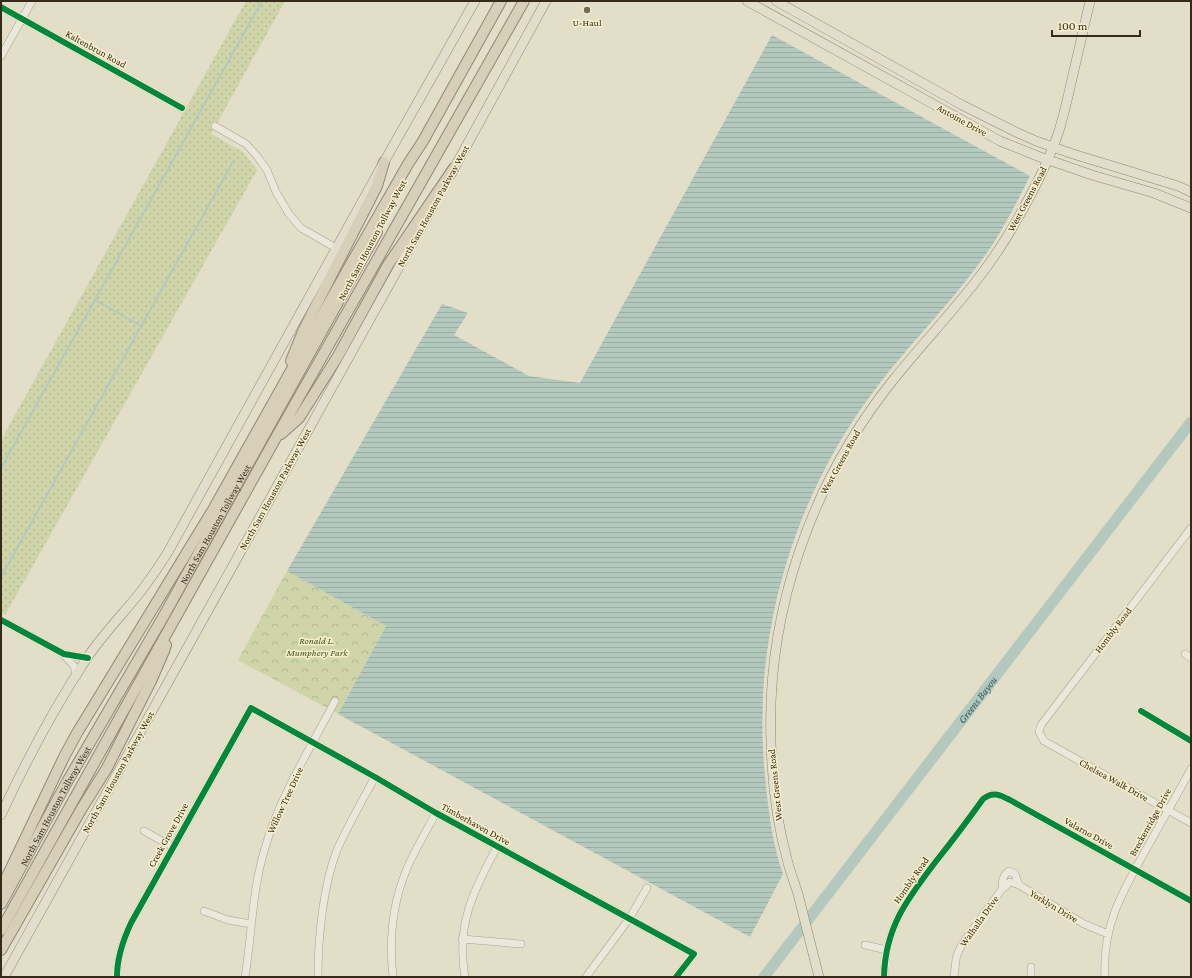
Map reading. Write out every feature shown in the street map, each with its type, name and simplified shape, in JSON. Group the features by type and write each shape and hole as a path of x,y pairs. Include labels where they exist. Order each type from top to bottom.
{"highway":[{"name":"North Sam Houston Tollway West","path":"1,889 61,762 77,733 214,508 501,1"},
{"name":"North Sam Houston Tollway West","path":"1,930 273,443 524,1"},
{"name":"North Sam Houston Tollway West","path":"1,904 67,782 162,619 356,271 410,170 423,141"},
{"path":"278,396 304,329 376,186 384,162"},
{"path":"273,443 299,418 338,356 388,265 454,168"},
{"name":"North Sam Houston Tollway West","path":"1,950 124,735 164,651 169,629"}],"main road":[{"path":"1,815 28,757 88,658 107,632 143,589 168,552 336,248 475,1"},
{"name":"North Sam Houston Parkway West","path":"4,977 546,1"},
{"name":"Antoine Drive","path":"747,1 1000,141 1047,160 1154,193 1191,208"},
{"name":"Antoine Drive","path":"776,1 962,105 1018,133 1053,147 1158,179 1191,192"},
{"name":"West Greens Road","path":"819,977 797,891 788,864 780,825 772,770 770,740 771,696 777,635 795,561 823,490 844,450 860,425 895,378 942,323 990,262 1016,223 1053,147 1063,119 1090,1"},
{"path":"779,19 786,7"},
{"path":"866,67 873,55"},
{"path":"955,117 962,105"},
{"path":"1154,193 1158,179"}],"street":[{"path":"1,56 32,1"},
{"name":"Kaltenbrun Road","path":"1,7 182,108"},
{"path":"215,126 246,144 257,156 267,170 276,192 289,214 301,228 336,248"},
{"name":"Hombly Road","path":"1058,749 1044,741 1039,732 1041,725 1191,528"},
{"path":"1,620 64,654 88,658"},
{"path":"64,654 74,666 77,676"},
{"name":"Willow Tree Drive","path":"245,977 256,882 264,850 270,832 288,791 335,701"},
{"name":"Timberhaven Drive","path":"251,708 497,847 694,954 676,977"},
{"name":"Creek Grove Drive","path":"117,977 119,955 131,923 251,708"},
{"path":"1141,712 1191,741"},
{"name":"Chelsea Walk Drive","path":"1058,749 1191,823"},
{"name":"Breckenridge Drive","path":"1105,977 1105,957 1108,934 1114,912 1134,870 1191,769"},
{"path":"318,977 323,913 331,869 343,836 375,777"},
{"name":"Valarno Drive","path":"979,806 988,795 998,794 1191,901"},
{"name":"Hombly Road","path":"884,977 887,950 894,927 907,900 979,806"},
{"path":"393,977 391,948 392,928 397,899 406,870 436,813"},
{"path":"144,831 173,847"},
{"path":"465,977 462,939 466,918 476,887 497,847"},
{"name":"Walhalla Drive","path":"954,977 956,959 959,950 1002,889 1002,880 1006,873 1009,871 1015,874 1019,885"},
{"name":"Yorklyn Drive","path":"1002,889 1010,882 1019,885 1084,924 1108,934"},
{"path":"586,977 629,919 647,888"},
{"path":"204,911 228,920 251,924"},
{"path":"462,939 521,944"},
{"path":"865,945 887,950"},
{"path":"1030,967 1031,977"}],"green space":[{"path":"246,1 285,1 211,134 243,152 257,170 5,615 1,612 1,440"},
{"name":"Ronald L. Mumphery Park","path":"287,571 386,626 338,714 238,660"}],"shaded area":[{"path":"772,35 1030,176 1003,228 984,257 956,293 884,378 841,439 817,485 797,532 781,581 770,631 764,683 763,734 766,786 774,841 783,874 750,937 338,714 386,626 287,571 442,304 468,313 454,335 529,376 580,383"}],"waterway":[{"path":"1,468 262,1"},
{"path":"1,577 234,160"},
{"path":"95,300 141,326"},
{"name":"Greens Bayou","path":"764,977 1191,422"},
{"name":"Greens Bayou","path":"1186,428 1191,430"}],"cycle path":[{"path":"1,7 182,108"},
{"path":"1,620 64,654 88,658"},
{"path":"117,977 121,949 131,923 251,708 436,813 694,954 676,977"},
{"path":"1141,711 1191,741"},
{"path":"884,977 885,959 889,943 900,914 926,874 983,799 993,794 1000,795 1010,800 1191,901"}],"place":[{"name":"U-Haul","path":"587,10"}]}
